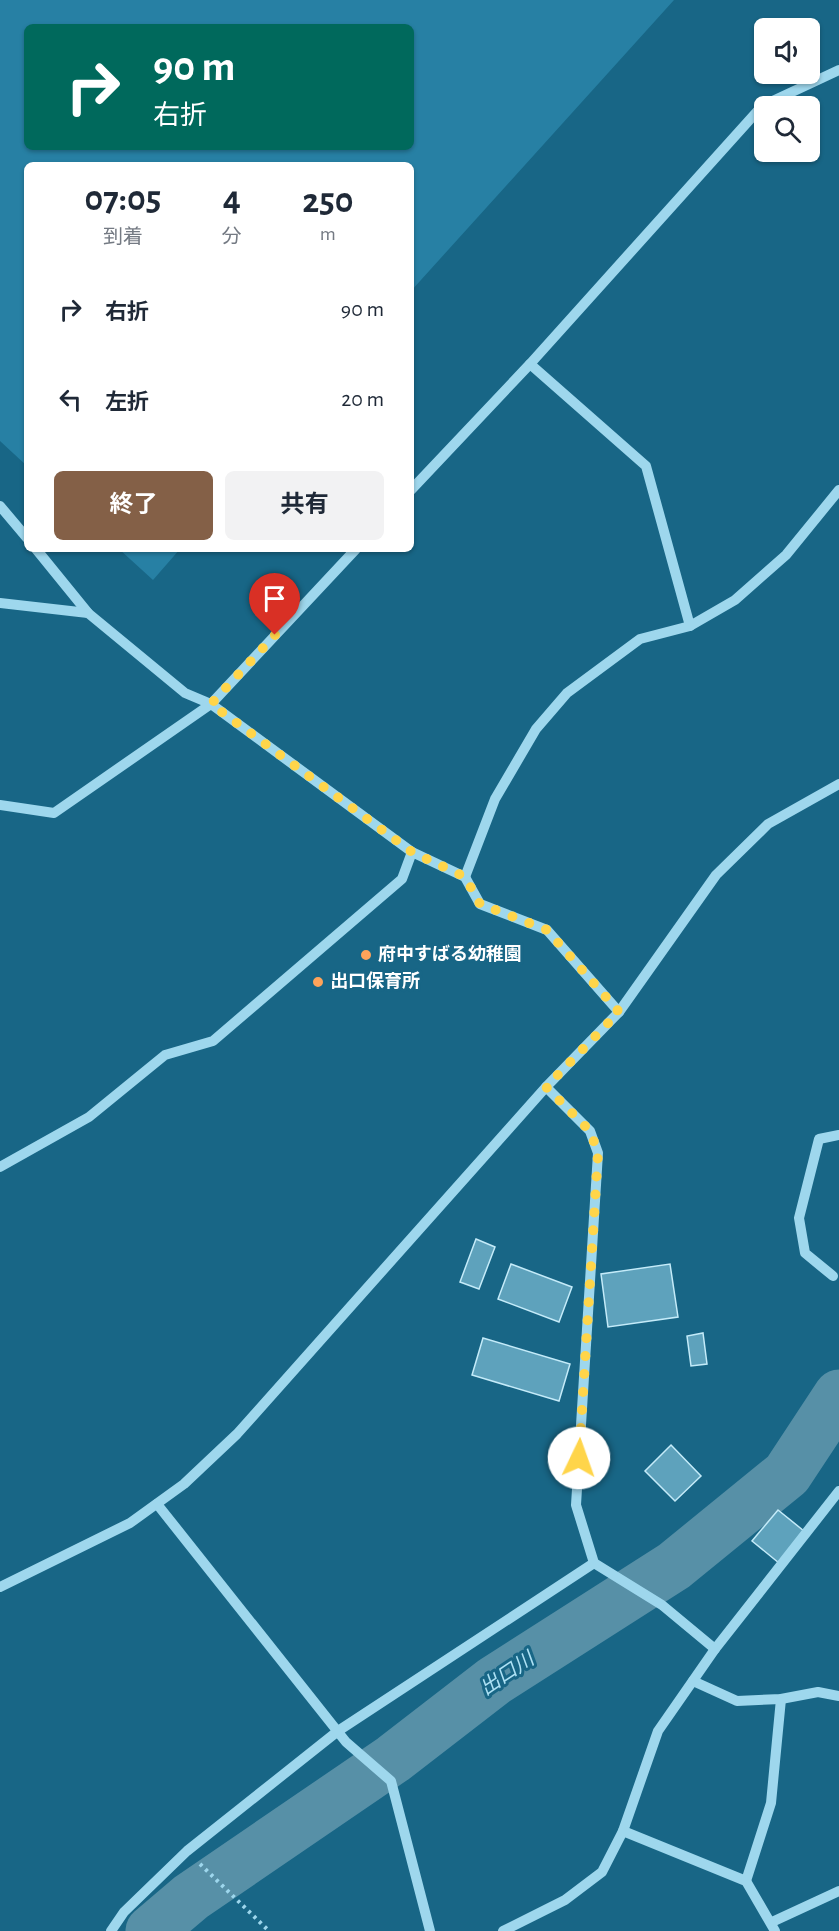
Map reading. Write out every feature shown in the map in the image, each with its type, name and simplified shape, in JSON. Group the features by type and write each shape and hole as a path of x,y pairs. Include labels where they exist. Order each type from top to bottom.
{"street":[{"path":"414,487 530,364 762,106 839,70"},
{"path":"530,364 646,466 690,626"},
{"path":"465,877 495,799 536,729 567,693 640,639 690,626 735,600 777,562 839,490"},
{"path":"0,506 24,534"},
{"path":"38,552 88,613 185,693 211,704 412,852 465,877 480,904 547,930 619,1012"},
{"path":"0,804 54,813 211,704 353,552"},
{"path":"0,603 88,613"},
{"path":"0,1587 130,1523 184,1484 237,1434 546,1087 619,1012 716,875 768,824 839,784"},
{"path":"0,1167 89,1117 165,1055 213,1041 402,879 412,852"},
{"path":"546,1087 590,1131 598,1153 576,1505 594,1563 662,1605 715,1649"},
{"path":"834,1276 805,1253 799,1218 819,1139 839,1135"},
{"path":"503,1931 565,1900 602,1872 623,1831 658,1731 715,1649 839,1491"},
{"path":"156,1504 346,1742 391,1781 430,1931"},
{"path":"111,1931 124,1912 187,1851 338,1731 594,1563"},
{"path":"693,1681 738,1701 781,1699 818,1692 839,1696"},
{"path":"746,1881 771,1803 781,1699"},
{"path":"623,1831 746,1881 773,1927 839,1892"}],"path":[{"path":"187,1851 268,1931"}],"shaded area":[{"path":"0,0 674,0 414,288 414,162 24,162 24,463 0,441"},
{"path":"122,552 177,552 153,580"}],"building":[{"path":"476,1239 495,1247 479,1289 460,1282"},
{"path":"511,1264 572,1287 559,1322 498,1299"},
{"path":"670,1264 678,1317 608,1327 601,1274"},
{"path":"703,1333 707,1364 691,1366 687,1336"},
{"path":"483,1338 570,1364 559,1401 472,1375"},
{"path":"671,1445 701,1476 675,1501 645,1471"},
{"path":"778,1510 804,1531 779,1563 752,1541"}],"waterway":[{"name":"出口川","path":"151,1931 191,1897 393,1759 494,1681 674,1566 787,1474 839,1395"}],"place":[{"name":"府中すばる幼稚園","path":"366,955"},
{"name":"出口保育所","path":"318,982"}],"route":[{"path":"275,635 211,704 412,852 465,877 480,904 547,930 619,1012 546,1087 590,1131 598,1153 579,1458"}]}
